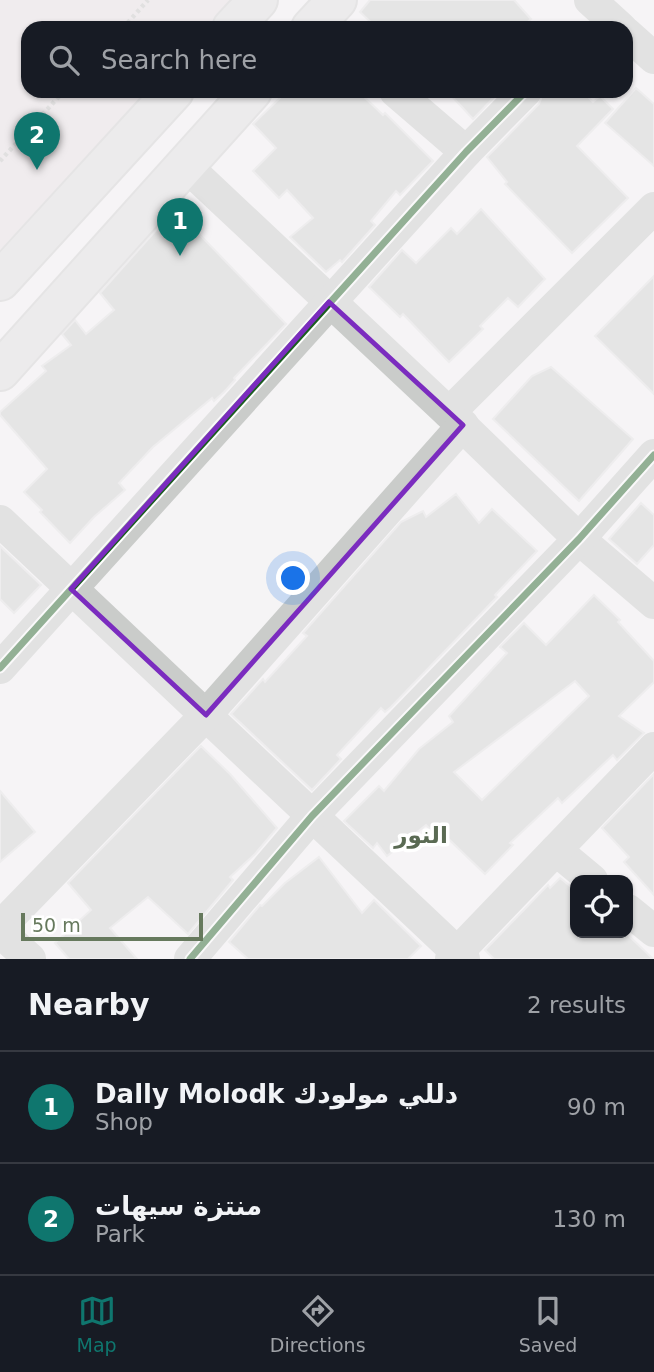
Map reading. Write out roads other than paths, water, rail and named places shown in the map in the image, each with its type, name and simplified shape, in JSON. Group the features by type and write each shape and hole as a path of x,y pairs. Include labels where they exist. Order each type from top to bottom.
{"main road":[{"path":"238,21 258,0"},
{"path":"0,281 168,98"},
{"path":"0,371 245,98"}],"street":[{"path":"633,40 654,58"},
{"path":"404,98 466,152"},
{"path":"0,668 329,302 519,98"},
{"path":"184,164 456,419 579,539 654,603"},
{"path":"0,927 205,715 456,419 654,208"},
{"path":"190,959 312,816 579,539 654,455"},
{"path":"0,521 457,957 654,748"},
{"path":"555,850 586,875"},
{"path":"633,913 654,931"},
{"path":"0,932 30,959"}],"place":[{"name":"منتزة سيهات","path":"37,170"},
{"name":"Dally Molodk دللي مولودك","path":"180,256"}],"district":[{"name":"النور","path":"421,835"}]}
